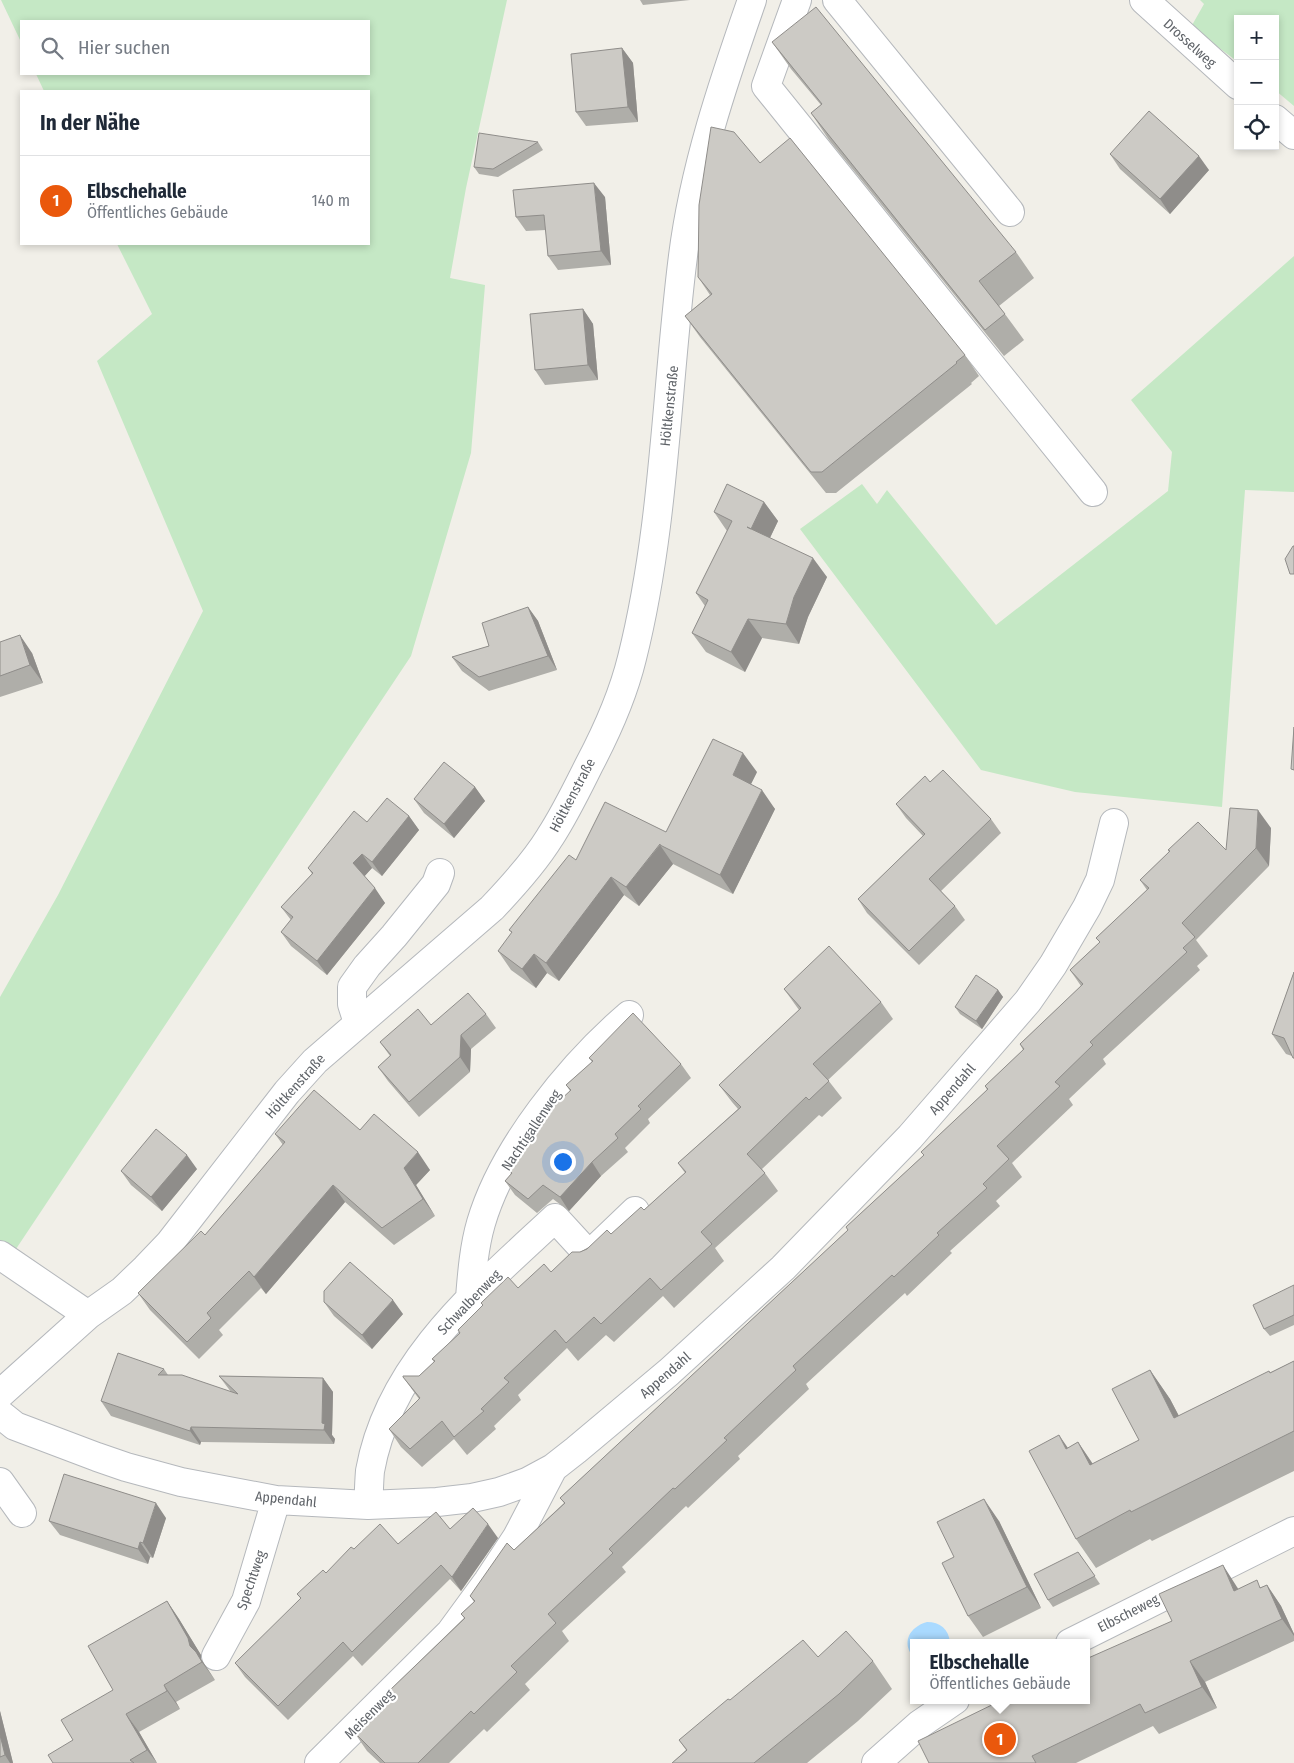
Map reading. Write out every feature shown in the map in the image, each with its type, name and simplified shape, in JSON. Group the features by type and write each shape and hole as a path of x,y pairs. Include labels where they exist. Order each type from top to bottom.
{"street":[{"name":"Höltkenstraße","path":"88,1315 122,1291 170,1244 287,1092 315,1061 465,932 510,889 550,838 604,737 632,660 639,626 656,522 668,426 683,255 696,180 711,122 752,0"},
{"path":"797,0 766,86 1093,492"},
{"path":"837,0 1010,212"},
{"name":"Drosselweg","path":"1144,0 1234,81"},
{"path":"1279,122 1294,135"},
{"name":"Appendahl","path":"0,1414 15,1426 97,1458 180,1482 276,1500 368,1505 437,1502 472,1498 499,1492 527,1482 553,1468 670,1372 783,1268 910,1137 1028,1001 1053,965 1071,936 1100,880 1114,823"},
{"path":"358,1023 352,1004 352,987 367,966 436,884 440,872"},
{"name":"Nachtigallenweg","path":"470,1298 474,1258 481,1222 498,1180 517,1146 566,1079 589,1052 629,1015"},
{"name":"Schwalbenweg","path":"368,1505 370,1471 378,1443 398,1392 433,1340 470,1298 555,1218 589,1255 635,1212"},
{"path":"0,1255 88,1315 0,1394"},
{"name":"Meisenweg","path":"319,1763 450,1633 517,1537 553,1468"},
{"path":"0,1482 22,1512"},
{"name":"Spechtweg","path":"216,1656 246,1601 276,1500"},
{"name":"Elbscheweg","path":"1078,1639 1294,1530"},
{"path":"876,1763 920,1724 949,1704"}],"green space":[{"path":"1,0 507,0 466,188 450,278 485,285 471,453 411,656 0,1273 0,997 58,895 203,611 97,361 152,314 118,245 370,245 370,90 44,90 36,75 370,75 370,20 20,20 20,40"},
{"path":"1200,0 1294,0 1294,106 1279,93 1279,15 1234,15 1234,59 1191,27 1204,4"},
{"path":"1294,256 1294,492 1245,490 1222,807 1075,792 981,770 800,529 862,484 877,504 887,490 996,625 1168,491 1172,452 1131,400"}],"water":[{"path":"927,1622 940,1625 946,1630 949,1639 910,1639 910,1652 908,1647 909,1636 921,1624"}],"building":[{"path":"816,7 1016,252 979,281 1005,314 985,330 811,113 822,104 772,42"},
{"path":"622,48 628,107 576,112 571,54"},
{"path":"1149,111 1199,156 1160,199 1110,154"},
{"path":"711,127 734,132 760,163 790,138 965,355 822,472 811,472 685,316 712,294 698,277 699,205"},
{"path":"479,133 538,142 493,169 474,167"},
{"path":"594,183 601,251 548,256 544,215 516,217 513,190"},
{"path":"583,309 588,365 535,370 530,314"},
{"path":"727,484 764,502 751,529 813,558 794,597 786,624 748,619 731,652 692,633 708,600 696,593 732,521 714,512"},
{"path":"1293,546 1294,574 1290,574 1285,559"},
{"path":"528,607 548,656 479,677 452,657 489,646 482,623"},
{"path":"20,635 30,665 0,676 0,642"},
{"path":"1294,727 1294,770 1291,769"},
{"path":"713,739 743,753 733,775 762,790 720,875 660,844 626,887 611,877 546,963 534,954 522,969 498,951 512,932 509,930 569,855 576,860 605,802 666,832"},
{"path":"444,762 475,787 444,824 414,799"},
{"path":"943,770 991,819 929,879 955,906 909,951 858,899 925,834 896,804 925,776 930,782"},
{"path":"387,798 409,816 372,862 362,854 353,863 375,888 317,961 281,932 293,917 281,907 313,873 308,868 354,811 367,822"},
{"path":"1230,808 1258,810 1256,848 1182,923 1195,937 1183,948 1187,952 1090,1042 1093,1045 1055,1082 1060,1086 997,1146 1009,1159 983,1184 987,1188 937,1233 939,1235 894,1277 892,1275 793,1366 796,1370 724,1438 727,1440 609,1549 613,1553 548,1614 556,1623 511,1666 517,1672 474,1714 471,1711 418,1763 385,1763 354,1732 392,1695 389,1691 465,1618 461,1614 475,1601 470,1596 507,1543 514,1550 565,1503 560,1498 848,1230 846,1227 924,1155 921,1152 988,1089 985,1086 1024,1049 1020,1044 1083,984 1070,970 1100,942 1096,938 1149,888 1140,880 1170,851 1168,850 1198,822 1226,850"},
{"path":"829,946 881,1002 813,1064 829,1081 809,1100 806,1097 747,1154 765,1173 701,1232 712,1244 661,1290 650,1278 601,1324 594,1317 566,1343 555,1330 504,1378 509,1382 481,1409 484,1411 454,1437 442,1421 410,1449 389,1429 420,1398 403,1376 419,1376 435,1361 432,1359 460,1333 458,1330 483,1305 481,1303 508,1277 518,1288 544,1264 551,1272 572,1252 580,1252 587,1249 607,1230 611,1234 641,1207 644,1210 686,1172 678,1163 741,1107 719,1085 801,1008 784,989"},
{"path":"1294,972 1293,1058 1284,1038 1272,1034"},
{"path":"976,975 998,990 976,1021 955,1007"},
{"path":"468,993 486,1014 461,1035 460,1057 409,1102 378,1067 391,1055 380,1042 418,1009 431,1025"},
{"path":"633,1013 681,1064 638,1106 641,1109 615,1134 618,1138 592,1162 560,1197 543,1185 528,1199 505,1181 512,1173 506,1167 520,1142 544,1115 571,1090 566,1085 593,1061 589,1058"},
{"path":"314,1090 360,1130 374,1114 418,1152 404,1168 423,1199 382,1228 333,1185 254,1277 249,1271 207,1313 211,1318 187,1342 138,1293 201,1231 205,1235 285,1142 275,1134"},
{"path":"156,1129 187,1155 151,1197 121,1171"},
{"path":"350,1262 393,1300 362,1335 324,1302 324,1291"},
{"path":"1294,1285 1294,1315 1264,1329 1253,1305"},
{"path":"118,1353 164,1369 158,1375 182,1375 238,1394 219,1376 323,1378 322,1423 325,1424 324,1430 191,1427 190,1431 101,1401"},
{"path":"1294,1361 1294,1431 1131,1512 1130,1510 1076,1539 1029,1451 1059,1435 1066,1449 1078,1442 1090,1465 1139,1440 1112,1389 1150,1370 1174,1418 1269,1371 1270,1373"},
{"path":"64,1474 156,1503 143,1543 140,1542 138,1549 49,1521"},
{"path":"984,1499 1027,1587 968,1616 942,1563 954,1557 937,1522"},
{"path":"473,1508 488,1524 452,1577 441,1565 352,1652 343,1642 278,1706 235,1663 301,1598 297,1594 323,1570 326,1573 351,1547 354,1549 380,1524 398,1544 436,1512 450,1529"},
{"path":"1078,1552 1095,1576 1048,1600 1034,1574"},
{"path":"1223,1565 1234,1591 1257,1580 1260,1588 1267,1585 1282,1619 1190,1661 1202,1687 1145,1713 1140,1704 1032,1756 1036,1763 929,1763 918,1741 994,1704 1090,1704 1090,1657 1172,1621 1159,1594"},
{"path":"167,1601 188,1638 190,1646 202,1662 164,1685 167,1691 126,1714 147,1750 130,1760 134,1763 53,1763 48,1755 73,1740 61,1720 113,1690 88,1646"},
{"path":"846,1631 873,1661 839,1694 754,1763 672,1763 687,1750 679,1740 803,1640 818,1657"},
{"path":"0,1735 5,1755 0,1757"}],"place":[{"name":"Elbschehalle","path":"1000,1739"}]}
